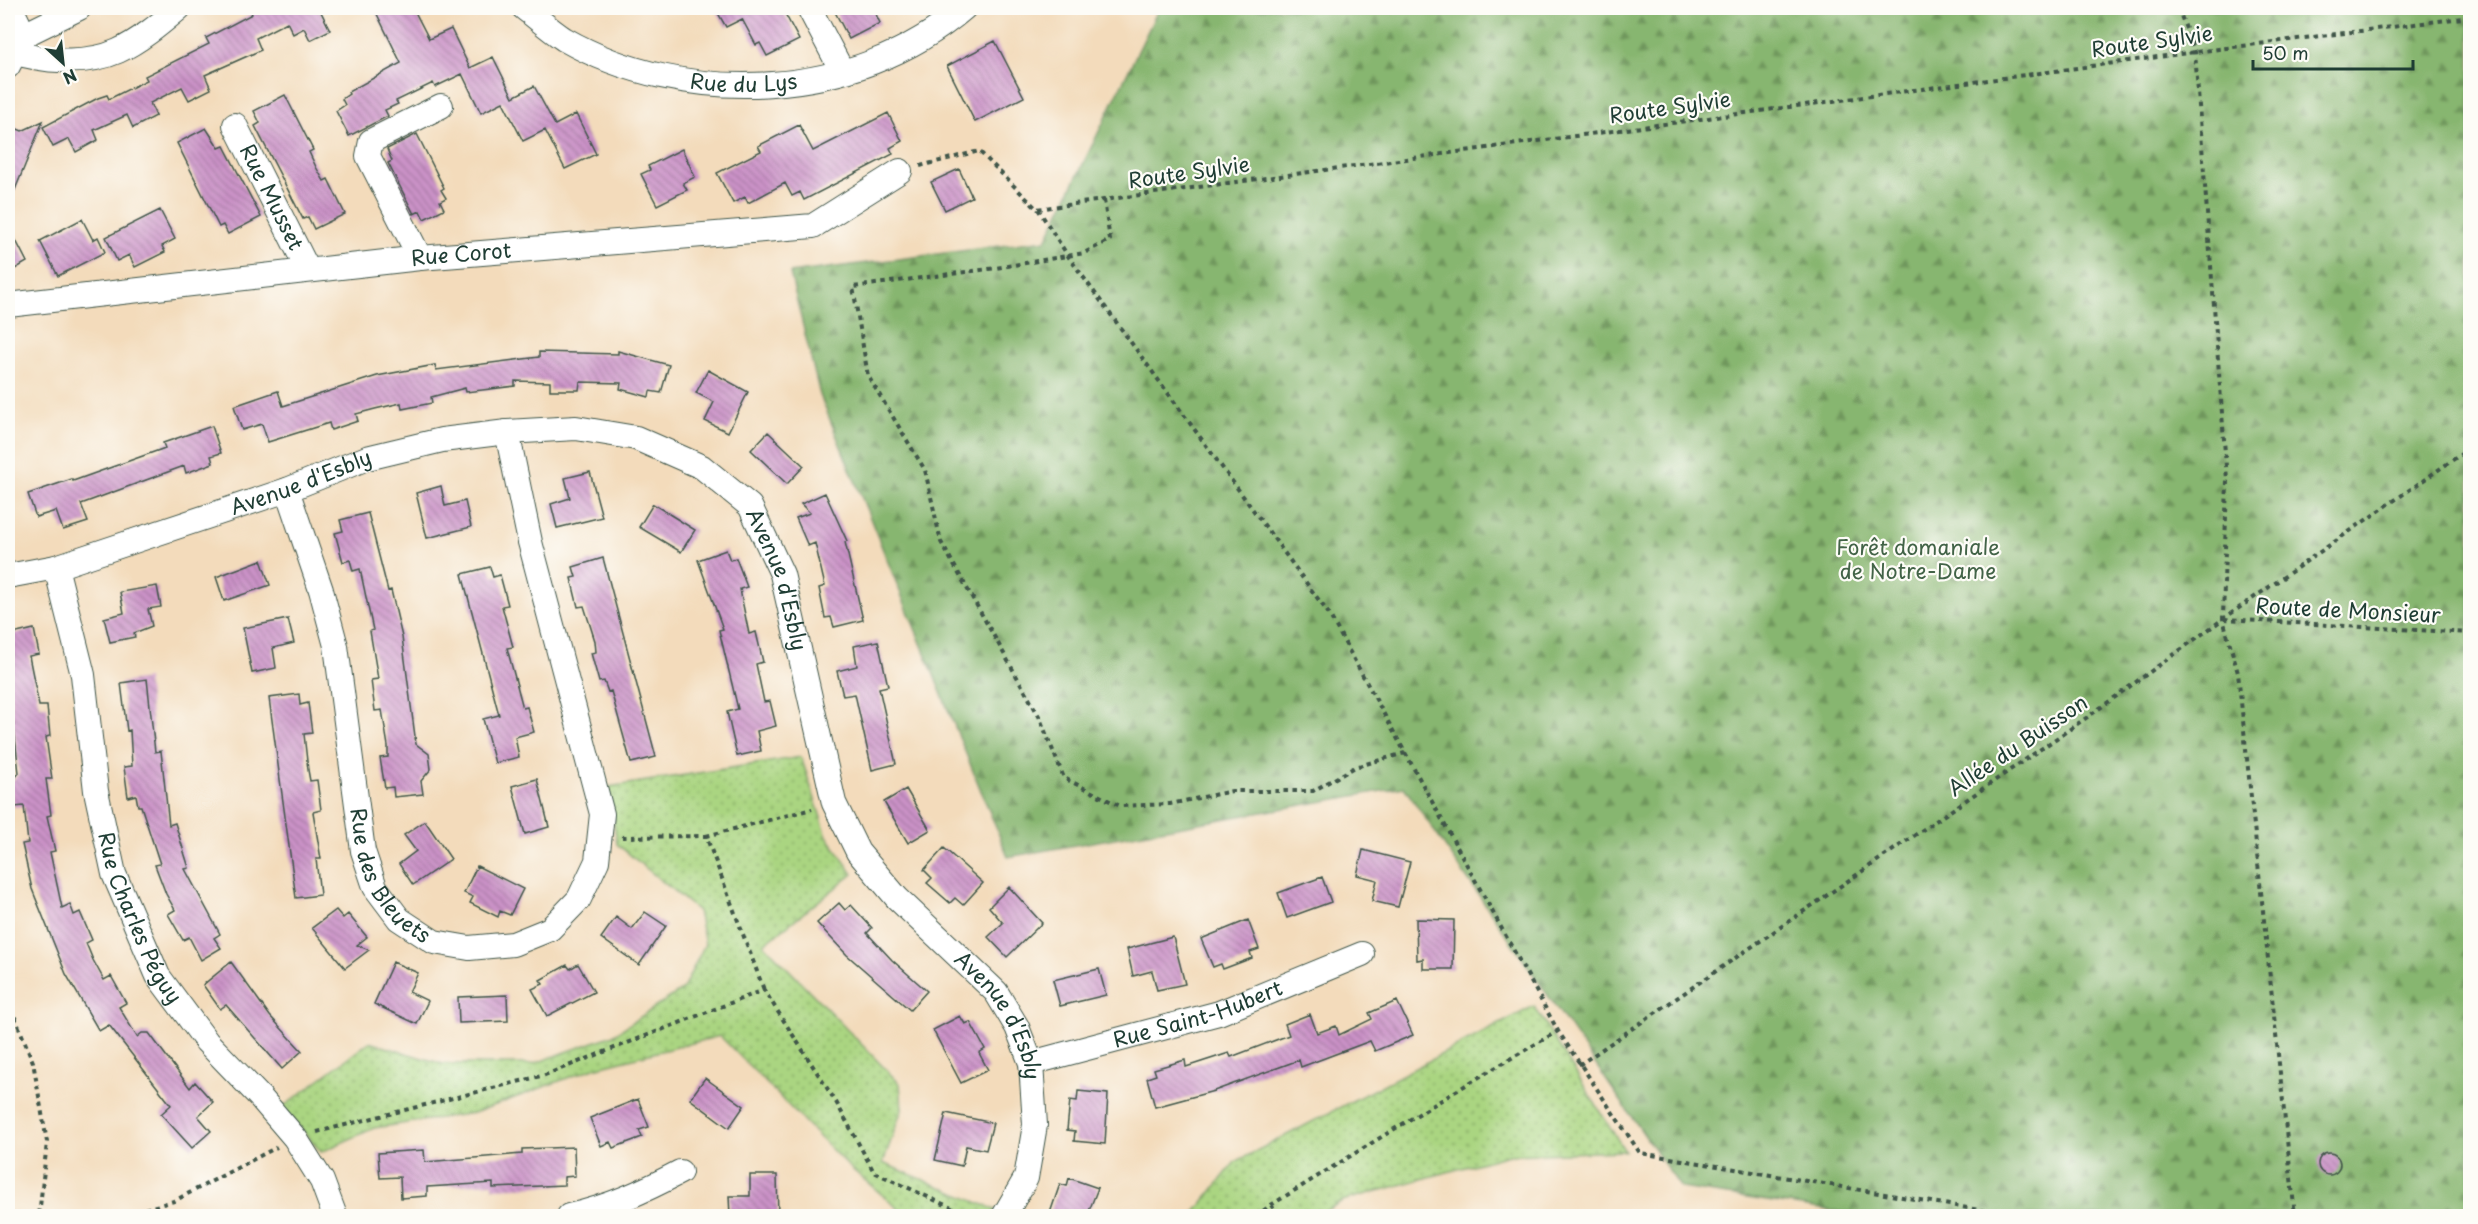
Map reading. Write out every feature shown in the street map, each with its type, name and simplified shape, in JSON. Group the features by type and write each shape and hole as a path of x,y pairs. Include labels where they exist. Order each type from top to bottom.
{"street":[{"path":"11,8 14,51"},
{"path":"14,51 79,8"},
{"path":"14,51 75,62 118,51 160,24 179,8"},
{"name":"Rue du Lys","path":"524,8 563,38 620,63 672,79 729,85 788,84 842,71 898,51 946,23 964,8"},
{"path":"809,8 842,71"},
{"path":"420,258 368,156 371,141 441,106"},
{"name":"Rue Musset","path":"235,125 308,270"},
{"name":"Rue Corot","path":"8,304 420,258 813,226 900,171"},
{"name":"Avenue d'Esbly","path":"8,576 56,567 287,490 368,458 442,440 507,432 576,428 636,438 702,467 750,506 782,574 834,803 858,852 897,898 996,992 1017,1028 1031,1063 1035,1125 1026,1178 1004,1216"},
{"name":"Rue des Bleuets","path":"287,490 321,590 336,646 363,851 375,887 399,919 434,942 469,948 513,944 550,929 579,899 597,861 602,814 530,542 507,432"},
{"name":"Rue Charles Péguy","path":"56,567 83,675 96,791 114,874 158,976 207,1042 260,1096 295,1138 322,1181 335,1216"},
{"name":"Rue Saint-Hubert","path":"1031,1063 1219,1013 1362,954"},
{"path":"569,1216 599,1209 637,1194 681,1172"}],"path":[{"path":"2178,8 2195,51 2227,480 2223,619 2238,673 2295,1216"},
{"name":"Route Sylvie","path":"1037,209 2195,51 2470,17"},
{"path":"900,171 979,151 1037,209 1068,256 1329,614 1558,1031 1640,1154 2015,1216"},
{"path":"1104,200 1110,240 1084,253 853,287 868,376 925,470 941,542 1039,716 1064,778 1120,806 1170,804 1232,791 1313,791 1355,767 1405,753"},
{"name":"Allée du Buisson","path":"1579,1065 2080,722 2223,619 2470,448"},
{"name":"Route de Monsieur","path":"2223,619 2470,633"},
{"path":"599,837 706,836 834,803"},
{"path":"706,836 764,990 836,1102 874,1172 969,1216"},
{"path":"119,1216 174,1201 295,1138 545,1075 764,990"},
{"path":"8,1000 33,1062 47,1142 39,1216"},
{"path":"1256,1216 1474,1080 1558,1031"},
{"path":"1271,1205 1279,1216"}],"green space":[{"name":"Forêt domaniale de Notre-Dame","path":"1159,8 2470,8 2470,1216 1868,1216 1681,1188 1404,787 1008,857 820,395 790,273 1046,240"},
{"path":"801,757 827,836 853,874 764,944 900,1084 902,1109 883,1163 996,1210 991,1216 907,1216 847,1165 720,1036 594,1068 474,1113 374,1128 321,1152 283,1107 369,1042 443,1064 533,1064 613,1035 683,989 705,944 698,911 617,844 609,787"},
{"path":"1534,1006 1625,1151 1509,1155 1342,1201 1317,1216 1192,1216 1235,1162"}],"building":[{"path":"249,8 319,8 330,30 310,40 304,28 293,34 287,22 256,38 261,50 205,75 211,89 189,100 182,87 150,103 156,116 133,128 127,115 94,130 98,140 76,152 69,139 53,147 43,127 98,98 107,95 109,99 147,80 145,76 209,44 206,38 252,14"},
{"path":"374,8 413,8 429,39 451,29 470,68 493,57 513,97 534,86 555,125 576,114 596,154 565,169 545,130 523,141 503,102 481,113 462,74 435,87 433,83 396,101 398,104 385,110 388,116 349,136 336,111 345,105 342,99 349,94 348,92 401,63"},
{"path":"715,8 782,8 799,40 767,56 760,43 756,45 742,19 726,27"},
{"path":"833,8 873,8 880,23 849,39"},
{"path":"995,41 1024,97 975,122 947,66"},
{"path":"285,95 313,150 309,152 316,167 324,181 328,179 345,214 314,229 308,217 303,219 255,126 260,123 254,111"},
{"path":"888,113 902,141 890,148 893,154 804,200 800,192 792,196 785,183 748,203 745,197 733,203 717,173 761,151 758,146 799,125 813,151"},
{"path":"43,121 8,207 8,125 22,131"},
{"path":"206,128 219,148 224,146 261,217 228,234 223,225 219,227 177,143"},
{"path":"417,134 444,188 441,190 446,198 440,201 444,209 424,219 420,211 414,214 388,163 392,161 387,149"},
{"path":"682,149 695,177 683,183 687,190 657,205 641,174 650,170 648,166"},
{"path":"959,169 972,197 945,210 931,182"},
{"path":"160,210 175,239 162,246 165,252 135,267 129,255 117,261 106,237"},
{"path":"82,219 93,240 98,237 105,252 58,276 40,241"},
{"path":"8,225 27,262 8,273"},
{"path":"618,351 669,365 661,393 650,391 649,397 620,389 621,383 580,382 579,390 550,390 550,382 515,381 515,386 466,392 465,388 431,397 432,403 402,409 401,403 375,409 356,414 358,421 331,430 329,423 268,442 262,424 242,430 234,406 278,391 283,406 377,376 435,365 436,370 539,357 539,352 618,354"},
{"path":"708,370 748,392 728,432 705,421 714,402 696,393"},
{"path":"212,426 221,453 211,456 213,463 186,473 184,466 81,504 88,522 63,530 56,511 36,517 28,494 72,479 73,481 165,448 163,443"},
{"path":"768,432 804,466 787,484 751,450"},
{"path":"590,472 602,517 557,528 551,504 570,498 565,478"},
{"path":"441,486 445,506 465,501 471,527 427,538 416,493"},
{"path":"825,493 847,541 845,542 863,620 834,627 831,617 825,618 819,588 825,586 815,543 808,546 796,518 810,513 801,504"},
{"path":"653,504 695,530 681,552 639,527"},
{"path":"368,513 388,591 391,590 402,637 416,744 429,754 431,769 421,781 423,794 394,797 393,787 385,788 380,758 388,757 388,746 382,710 375,711 371,680 378,679 370,631 373,630 360,569 353,571 350,560 343,562 335,533 343,531 340,520"},
{"path":"726,550 730,560 736,558 747,587 740,589 749,634 756,632 763,662 756,664 764,702 770,701 776,726 757,731 761,751 737,756 727,712 738,709 719,630 723,629 698,560"},
{"path":"603,558 656,757 631,763 611,691 608,692 604,681 599,682 591,653 596,652 595,641 584,606 578,607 571,578 576,577 573,567"},
{"path":"261,560 270,585 224,601 216,577"},
{"path":"490,567 493,577 500,575 508,605 502,606 513,647 507,648 523,708 527,707 534,732 515,737 519,757 495,763 483,719 499,715 462,574"},
{"path":"157,586 161,607 148,609 152,626 134,633 135,637 110,642 104,618 124,613 120,592"},
{"path":"288,619 294,643 273,648 276,668 252,673 243,628"},
{"path":"34,629 39,654 29,656 39,706 47,706 50,736 46,737 52,779 46,779 51,815 47,816 55,851 50,852 62,908 70,904 74,915 80,912 92,940 86,943 93,960 104,980 111,976 126,1003 119,1007 137,1037 142,1033 149,1033 190,1088 195,1082 213,1102 198,1116 211,1131 192,1148 161,1114 171,1105 109,1025 99,1031 66,974 32,889 22,844 28,843 24,806 14,807 10,784 19,773 8,676 8,635"},
{"path":"878,641 888,686 879,688 896,764 872,770 855,694 843,696 837,671 857,666 854,646"},
{"path":"147,679 155,752 161,751 169,825 175,823 189,868 185,869 220,934 214,938 221,948 201,960 189,937 183,940 168,914 175,910 155,865 160,864 141,806 138,806 136,795 128,797 124,767 132,766 130,730 127,731 121,683"},
{"path":"299,694 300,705 308,703 312,733 304,734 310,781 317,780 321,810 313,812 321,859 316,859 320,895 296,898 269,698"},
{"path":"537,779 549,827 525,834 512,786"},
{"path":"906,789 930,830 908,843 884,802"},
{"path":"425,821 451,859 413,885 399,864 416,851 404,835"},
{"path":"944,848 983,883 963,905 955,898 950,903 927,883 932,878 924,870"},
{"path":"1363,850 1410,862 1398,907 1372,901 1377,880 1357,875"},
{"path":"477,866 523,889 510,915 500,911 498,917 470,903 473,897 464,893"},
{"path":"1322,877 1331,902 1287,918 1278,893"},
{"path":"1009,887 1042,923 1007,957 988,937 1003,923 989,907"},
{"path":"839,903 845,910 851,905 872,928 867,933 892,960 927,991 910,1010 847,955 817,923"},
{"path":"336,910 343,918 348,914 367,937 357,945 369,950 345,968 312,928"},
{"path":"645,912 666,926 639,965 601,938 616,917 632,929"},
{"path":"1416,919 1454,920 1453,969 1423,969 1423,959 1417,960"},
{"path":"1248,920 1259,949 1250,952 1252,958 1223,969 1221,964 1213,967 1201,939"},
{"path":"1173,937 1185,984 1157,990 1152,971 1133,976 1127,949"},
{"path":"231,962 270,1016 302,1051 282,1069 226,1005 220,1009 203,985"},
{"path":"393,962 418,973 409,992 428,1001 417,1024 374,1004"},
{"path":"578,964 594,992 547,1016 532,989 543,984 540,980 567,965 570,969"},
{"path":"1099,969 1106,995 1060,1006 1053,980"},
{"path":"507,995 508,1021 459,1023 458,997"},
{"path":"1397,1001 1413,1035 1375,1051 1370,1041 1301,1067 1299,1060 1214,1091 1155,1107 1147,1078 1156,1075 1154,1069 1185,1060 1186,1067 1229,1053 1231,1057 1289,1035 1285,1024 1310,1014 1317,1033 1336,1026 1339,1035 1372,1019 1369,1013"},
{"path":"960,1016 965,1024 970,1022 985,1049 979,1053 988,1070 961,1083 933,1030"},
{"path":"705,1078 744,1106 729,1128 690,1099"},
{"path":"1078,1091 1108,1094 1105,1144 1074,1141 1075,1131 1067,1130 1070,1100 1077,1101"},
{"path":"638,1099 649,1127 639,1130 642,1137 613,1148 610,1142 601,1146 590,1118"},
{"path":"946,1113 993,1123 986,1150 966,1146 962,1166 935,1160"},
{"path":"574,1147 575,1176 564,1177 564,1185 493,1188 493,1183 427,1187 427,1196 401,1198 400,1177 380,1178 378,1153 424,1150 425,1162 522,1154 522,1149"},
{"path":"2329,1153 2337,1156 2340,1164 2337,1172 2329,1175 2321,1172 2318,1164 2321,1156"},
{"path":"750,1175 777,1175 778,1216 730,1216 729,1196 750,1196"},
{"path":"1069,1178 1098,1188 1087,1216 1060,1216 1050,1213 1060,1184 1067,1186"}]}
